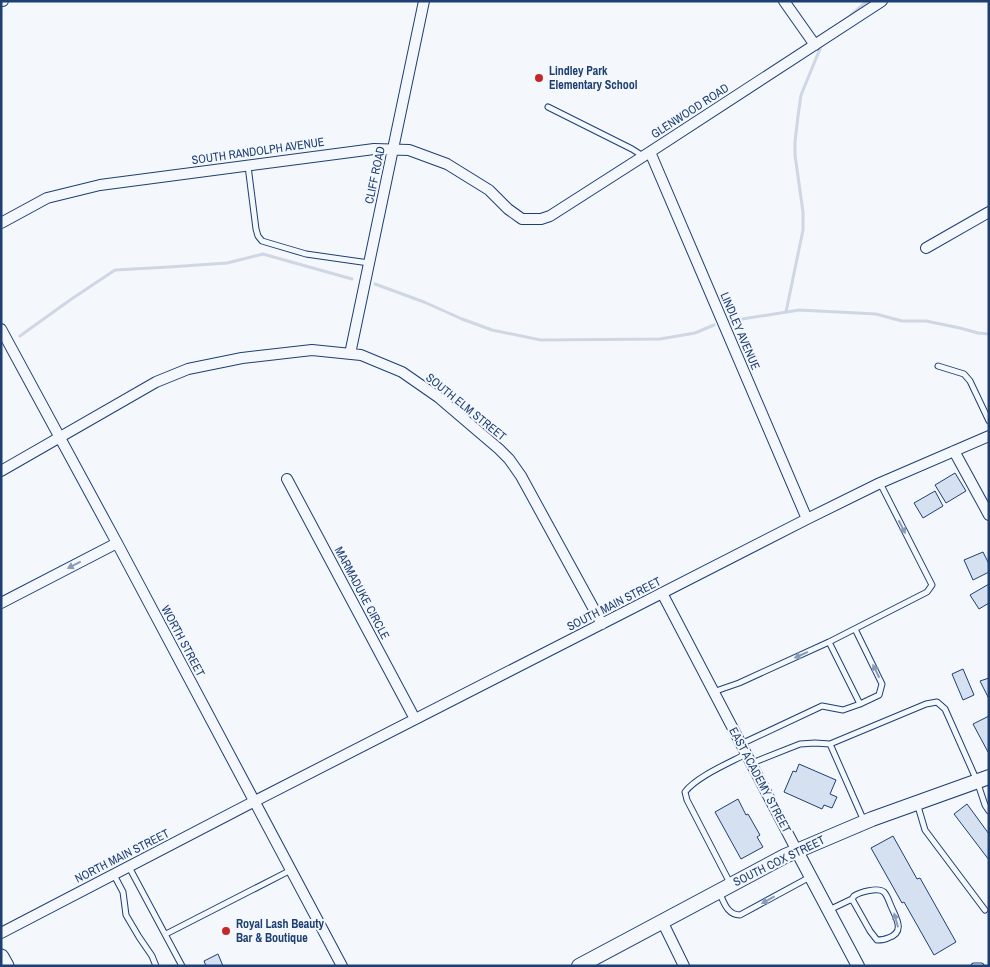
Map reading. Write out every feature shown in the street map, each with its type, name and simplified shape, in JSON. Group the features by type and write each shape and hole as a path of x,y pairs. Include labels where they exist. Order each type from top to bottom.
{"main road":[{"name":"SOUTH COX STREET","path":"579,966 785,856 865,822 983,779"},
{"path":"1,957 6,966"}],"street":[{"name":"CLIFF ROAD","path":"350,354 424,1"},
{"path":"784,1 815,45"},
{"name":"GLENWOOD ROAD","path":"508,209 522,219 541,219 550,216 882,1"},
{"name":"SOUTH RANDOLPH AVENUE","path":"1,223 47,198 100,185 374,149 409,150 447,164 490,190 508,209"},
{"name":"LINDLEY AVENUE","path":"647,154 807,519"},
{"path":"926,248 989,212"},
{"name":"WORTH STREET","path":"1,329 342,966"},
{"name":"SOUTH ELM STREET","path":"1,471 156,382 188,369 242,358 312,350 361,355 402,372 438,397 509,459 521,476 602,624"},
{"name":"SOUTH MAIN STREET","path":"255,802 807,519 880,483 989,436"},
{"path":"954,451 989,515"},
{"name":"MARMADUKE CIRCLE","path":"287,479 415,720"},
{"path":"1,603 117,543"},
{"name":"EAST ACADEMY STREET","path":"662,593 854,964"},
{"name":"NORTH MAIN STREET","path":"1,933 255,802"},
{"path":"662,921 684,966"}],"lane":[{"path":"548,107 647,154"},
{"path":"248,165 256,229 262,241 306,254 369,263"},
{"path":"938,366 964,374 970,381 989,421"},
{"path":"713,692 739,683 829,642 927,592 932,585 880,483"},
{"path":"731,884 685,792 688,787 744,749 822,706 843,710 879,695 882,684 856,629"},
{"path":"829,642 860,704"},
{"path":"751,764 800,744 830,744 926,704 937,702 945,709 983,779 985,805 989,811"},
{"path":"830,744 865,822"},
{"path":"917,802 925,830 985,910"},
{"path":"129,867 182,966"},
{"path":"166,934 291,870"},
{"path":"114,875 123,892 126,915 152,956 156,966"},
{"path":"718,891 727,909 732,913 740,915 810,876"},
{"path":"828,911 852,899 861,892 883,891 887,896 898,925 898,932 882,940 877,940 852,899"},
{"path":"974,966 981,966"}],"building":[{"path":"955,473 966,491 946,503 935,485"},
{"path":"935,491 943,506 923,518 914,503"},
{"path":"983,552 989,564 989,572 973,580 964,560"},
{"path":"989,584 989,603 979,609 970,595"},
{"path":"963,669 974,695 963,700 952,674"},
{"path":"989,678 989,699 980,681"},
{"path":"989,716 989,752 988,752 973,724"},
{"path":"799,764 836,780 830,794 837,797 832,808 824,805 822,809 784,792 793,771 796,772"},
{"path":"738,799 746,815 748,814 760,835 757,837 763,847 741,859 715,812"},
{"path":"967,804 989,834 989,860 954,814"},
{"path":"893,836 917,879 920,878 956,942 934,955 871,848"},
{"path":"218,954 223,966 206,966 204,961"}],"waterway":[{"path":"851,15 867,1"},
{"path":"786,312 803,230 803,212 795,155 798,116 801,95 822,44"},
{"path":"20,336 115,270 227,263 263,254 352,279"},
{"path":"375,284 492,330 541,340 660,339 695,333 714,325"},
{"path":"730,321 799,310 876,314 902,321 926,321 989,334"}],"place":[{"name":"Lindley Park Elementary School","path":"539,78"},
{"name":"Royal Lash Beauty Bar & Boutique","path":"226,931"}]}
